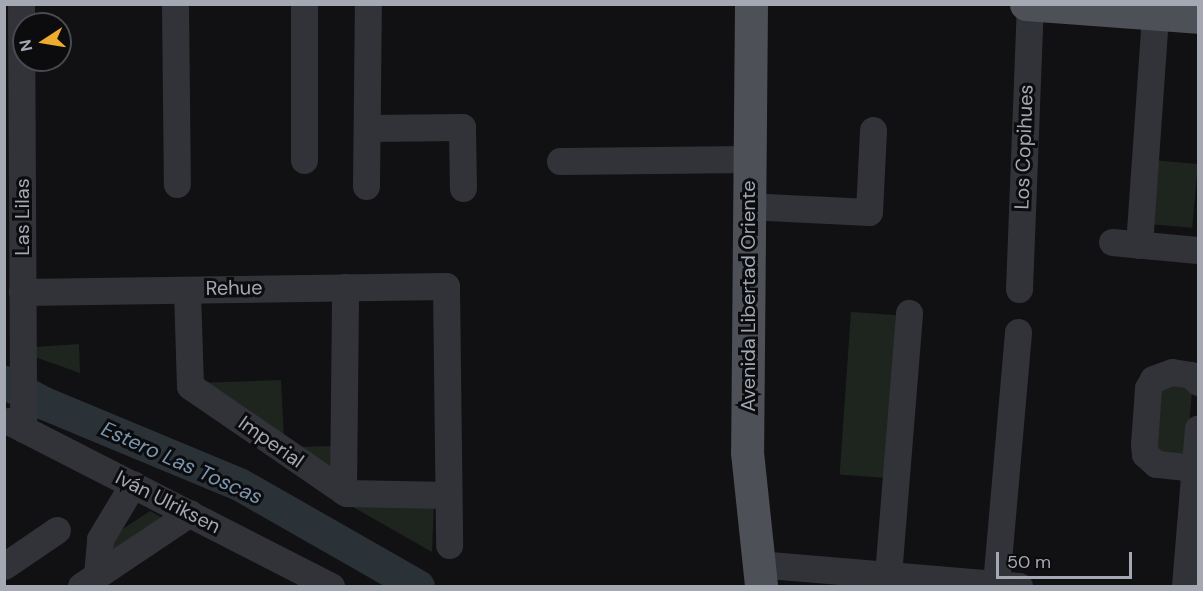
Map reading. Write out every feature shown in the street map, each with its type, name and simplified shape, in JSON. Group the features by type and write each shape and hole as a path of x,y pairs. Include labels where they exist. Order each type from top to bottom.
{"main road":[{"name":"Avenida Libertad Oriente","path":"751,4 747,452 759,575"},
{"path":"1029,5 1156,9 1198,17"}],"street":[{"name":"Las Lilas","path":"17,418 23,370 21,4"},
{"path":"175,4 177,184"},
{"path":"304,4 304,160"},
{"path":"366,186 368,4"},
{"name":"Los Copihues","path":"1019,289 1029,5"},
{"path":"1139,245 1156,9"},
{"path":"368,128 462,127 463,188"},
{"path":"748,206 869,212 873,130"},
{"path":"560,161 749,159"},
{"path":"1112,242 1198,250"},
{"name":"Rehue","path":"22,292 187,291 208,287 446,286 448,495"},
{"path":"345,287 343,491 448,495 449,545"},
{"name":"Imperial","path":"187,291 190,386 343,491"},
{"path":"888,575 909,313"},
{"path":"759,575 888,575 1008,585 1018,333"},
{"path":"1195,468 1156,464 1145,454 1144,444 1148,388 1153,379 1172,372 1191,375 1198,382"},
{"name":"Iván Ulriksen","path":"17,418 133,484 328,586"},
{"path":"1185,586 1198,429"},
{"path":"89,580 100,539 133,484"},
{"path":"89,580 190,513"},
{"path":"4,566 57,530"}],"shaded area":[{"path":"1151,160 1198,164 1192,228 1145,224"},
{"path":"851,312 902,316 891,478 840,475"},
{"path":"79,344 80,373 35,357 34,347"},
{"path":"281,380 284,439 198,383"},
{"path":"1184,382 1192,391 1187,449 1182,456 1155,454 1155,387"},
{"path":"331,446 332,470 297,447"},
{"path":"339,499 434,502 432,552"},
{"path":"150,511 161,517 107,555 103,542"}],"waterway":[{"name":"Estero Las Toscas","path":"4,382 44,403 239,484 418,586"}]}
